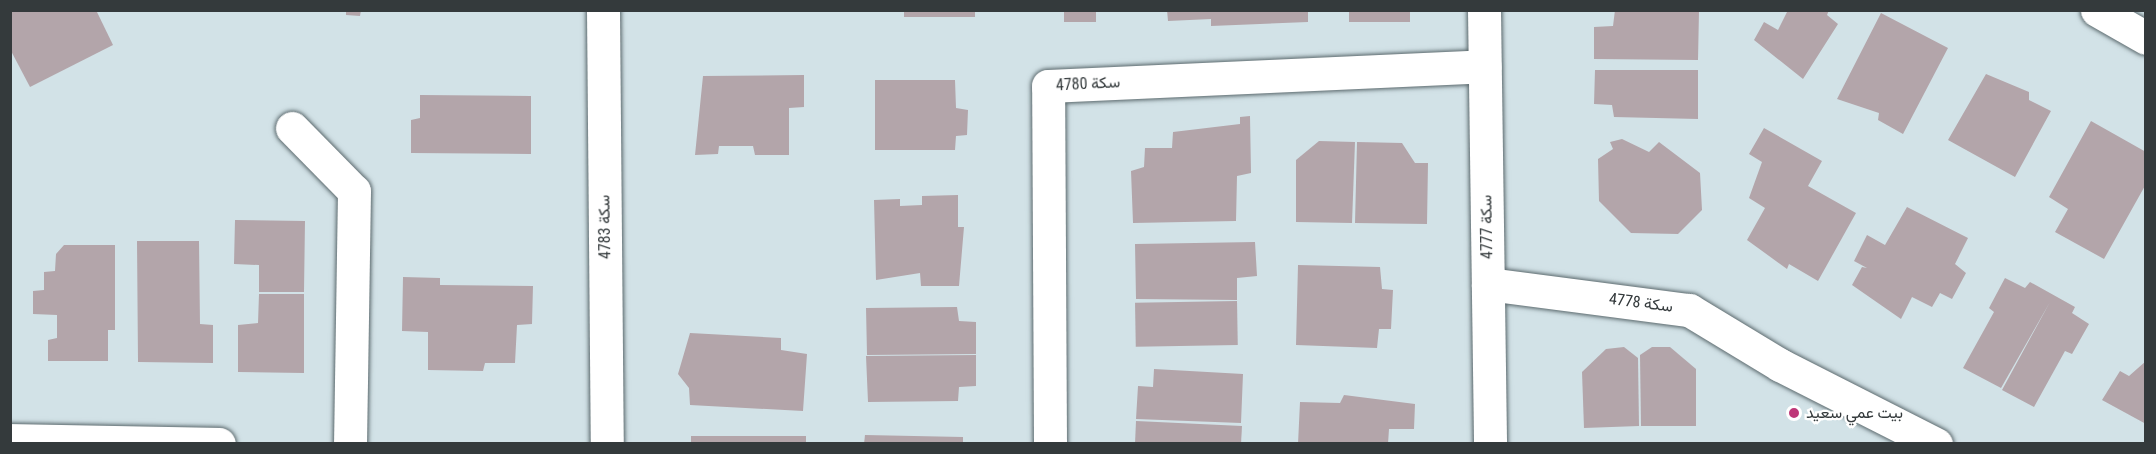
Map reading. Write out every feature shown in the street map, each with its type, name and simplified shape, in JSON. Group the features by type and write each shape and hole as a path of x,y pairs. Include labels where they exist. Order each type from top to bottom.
{"street":[{"name":"سكة 4783","path":"603,10 607,444"},
{"name":"سكة 4777","path":"1484,10 1490,444"},
{"path":"2097,10 2145,38"},
{"name":"سكة 4780","path":"1050,444 1048,86 1485,66"},
{"path":"292,128 354,191 350,444"},
{"name":"سكة 4778","path":"1488,284 1689,310 1780,364 1936,444"},
{"path":"10,440 219,444"}],"building":[{"path":"10,10 96,10 113,45 30,87 10,49"},
{"path":"346,10 361,10 360,16 346,15"},
{"path":"904,10 975,10 975,17 904,17"},
{"path":"1064,10 1096,10 1096,22 1064,22"},
{"path":"1167,10 1308,10 1308,22 1211,26 1211,19 1168,21"},
{"path":"1349,10 1410,10 1410,22 1349,22"},
{"path":"1615,10 1699,11 1698,60 1594,59 1594,27 1613,26"},
{"path":"1788,10 1829,10 1827,15 1838,24 1803,79 1754,40 1764,22 1778,30"},
{"path":"1881,13 1948,48 1903,134 1878,120 1879,113 1837,99"},
{"path":"1595,70 1698,70 1698,119 1614,117 1612,105 1594,104"},
{"path":"1986,74 2029,92 2029,100 2051,111 2015,177 1948,140"},
{"path":"804,75 804,107 789,108 789,155 755,155 753,146 719,146 718,154 695,155 703,76"},
{"path":"875,80 955,80 956,108 968,110 967,135 956,136 955,150 875,150"},
{"path":"420,95 531,96 531,154 411,153 411,120 420,118"},
{"path":"1250,116 1251,173 1237,176 1236,221 1133,223 1131,171 1144,167 1145,148 1172,148 1173,132 1240,124 1240,117"},
{"path":"2091,121 2146,152 2146,184 2104,259 2055,232 2068,209 2049,197"},
{"path":"1764,128 1822,161 1808,186 1856,213 1818,281 1789,264 1787,269 1747,240 1765,208 1749,198 1762,162 1749,154"},
{"path":"1622,139 1649,152 1659,142 1700,173 1702,210 1678,234 1631,233 1599,201 1598,159 1613,149 1610,142"},
{"path":"1319,141 1355,142 1352,223 1296,222 1296,160"},
{"path":"1357,142 1402,143 1415,163 1428,163 1427,224 1355,223"},
{"path":"958,195 958,227 964,227 959,286 921,286 920,273 876,280 874,200 900,199 900,206 922,205 922,196"},
{"path":"1907,207 1968,238 1955,264 1966,273 1952,299 1940,293 1932,307 1912,297 1901,319 1852,285 1862,267 1867,268 1854,261 1867,235 1885,245"},
{"path":"235,220 305,221 304,292 259,292 259,265 234,264"},
{"path":"137,241 199,241 200,324 213,325 213,363 138,362"},
{"path":"1255,242 1257,276 1237,278 1237,300 1136,299 1135,244"},
{"path":"64,245 115,245 115,330 108,330 108,361 48,361 48,340 57,338 57,315 33,314 33,291 44,290 44,272 55,271 56,254"},
{"path":"1298,265 1380,267 1382,289 1393,290 1391,329 1379,329 1377,348 1296,345"},
{"path":"403,277 440,278 440,285 533,286 532,324 517,325 515,363 485,363 483,371 428,370 428,332 402,331"},
{"path":"2005,278 2025,288 2030,282 2075,307 2072,313 2089,324 2072,354 2065,351 2034,407 2002,390 2050,302 2001,388 1963,368 1994,312 1989,308"},
{"path":"259,294 304,294 304,373 238,372 238,325 258,323"},
{"path":"1237,301 1238,345 1136,347 1135,303"},
{"path":"957,307 959,321 976,322 976,354 867,355 866,308"},
{"path":"690,333 781,338 781,350 807,354 803,411 690,405 689,388 678,374"},
{"path":"1624,347 1638,358 1639,426 1584,428 1582,372 1606,349"},
{"path":"1652,347 1670,347 1696,369 1696,426 1641,426 1640,355"},
{"path":"976,355 976,386 959,387 958,401 868,402 866,356"},
{"path":"2146,361 2146,424 2102,400 2120,371 2129,376"},
{"path":"1154,369 1243,374 1241,423 1136,419 1138,386 1153,387"},
{"path":"1344,395 1415,404 1414,429 1389,429 1388,444 1298,444 1300,402 1340,403"},
{"path":"1136,421 1242,426 1241,444 1135,444"},
{"path":"865,435 963,437 963,444 864,444"},
{"path":"691,436 806,436 806,444 691,444"}],"place":[{"name":"بيت عمي سعيد","path":"1794,413"}]}
